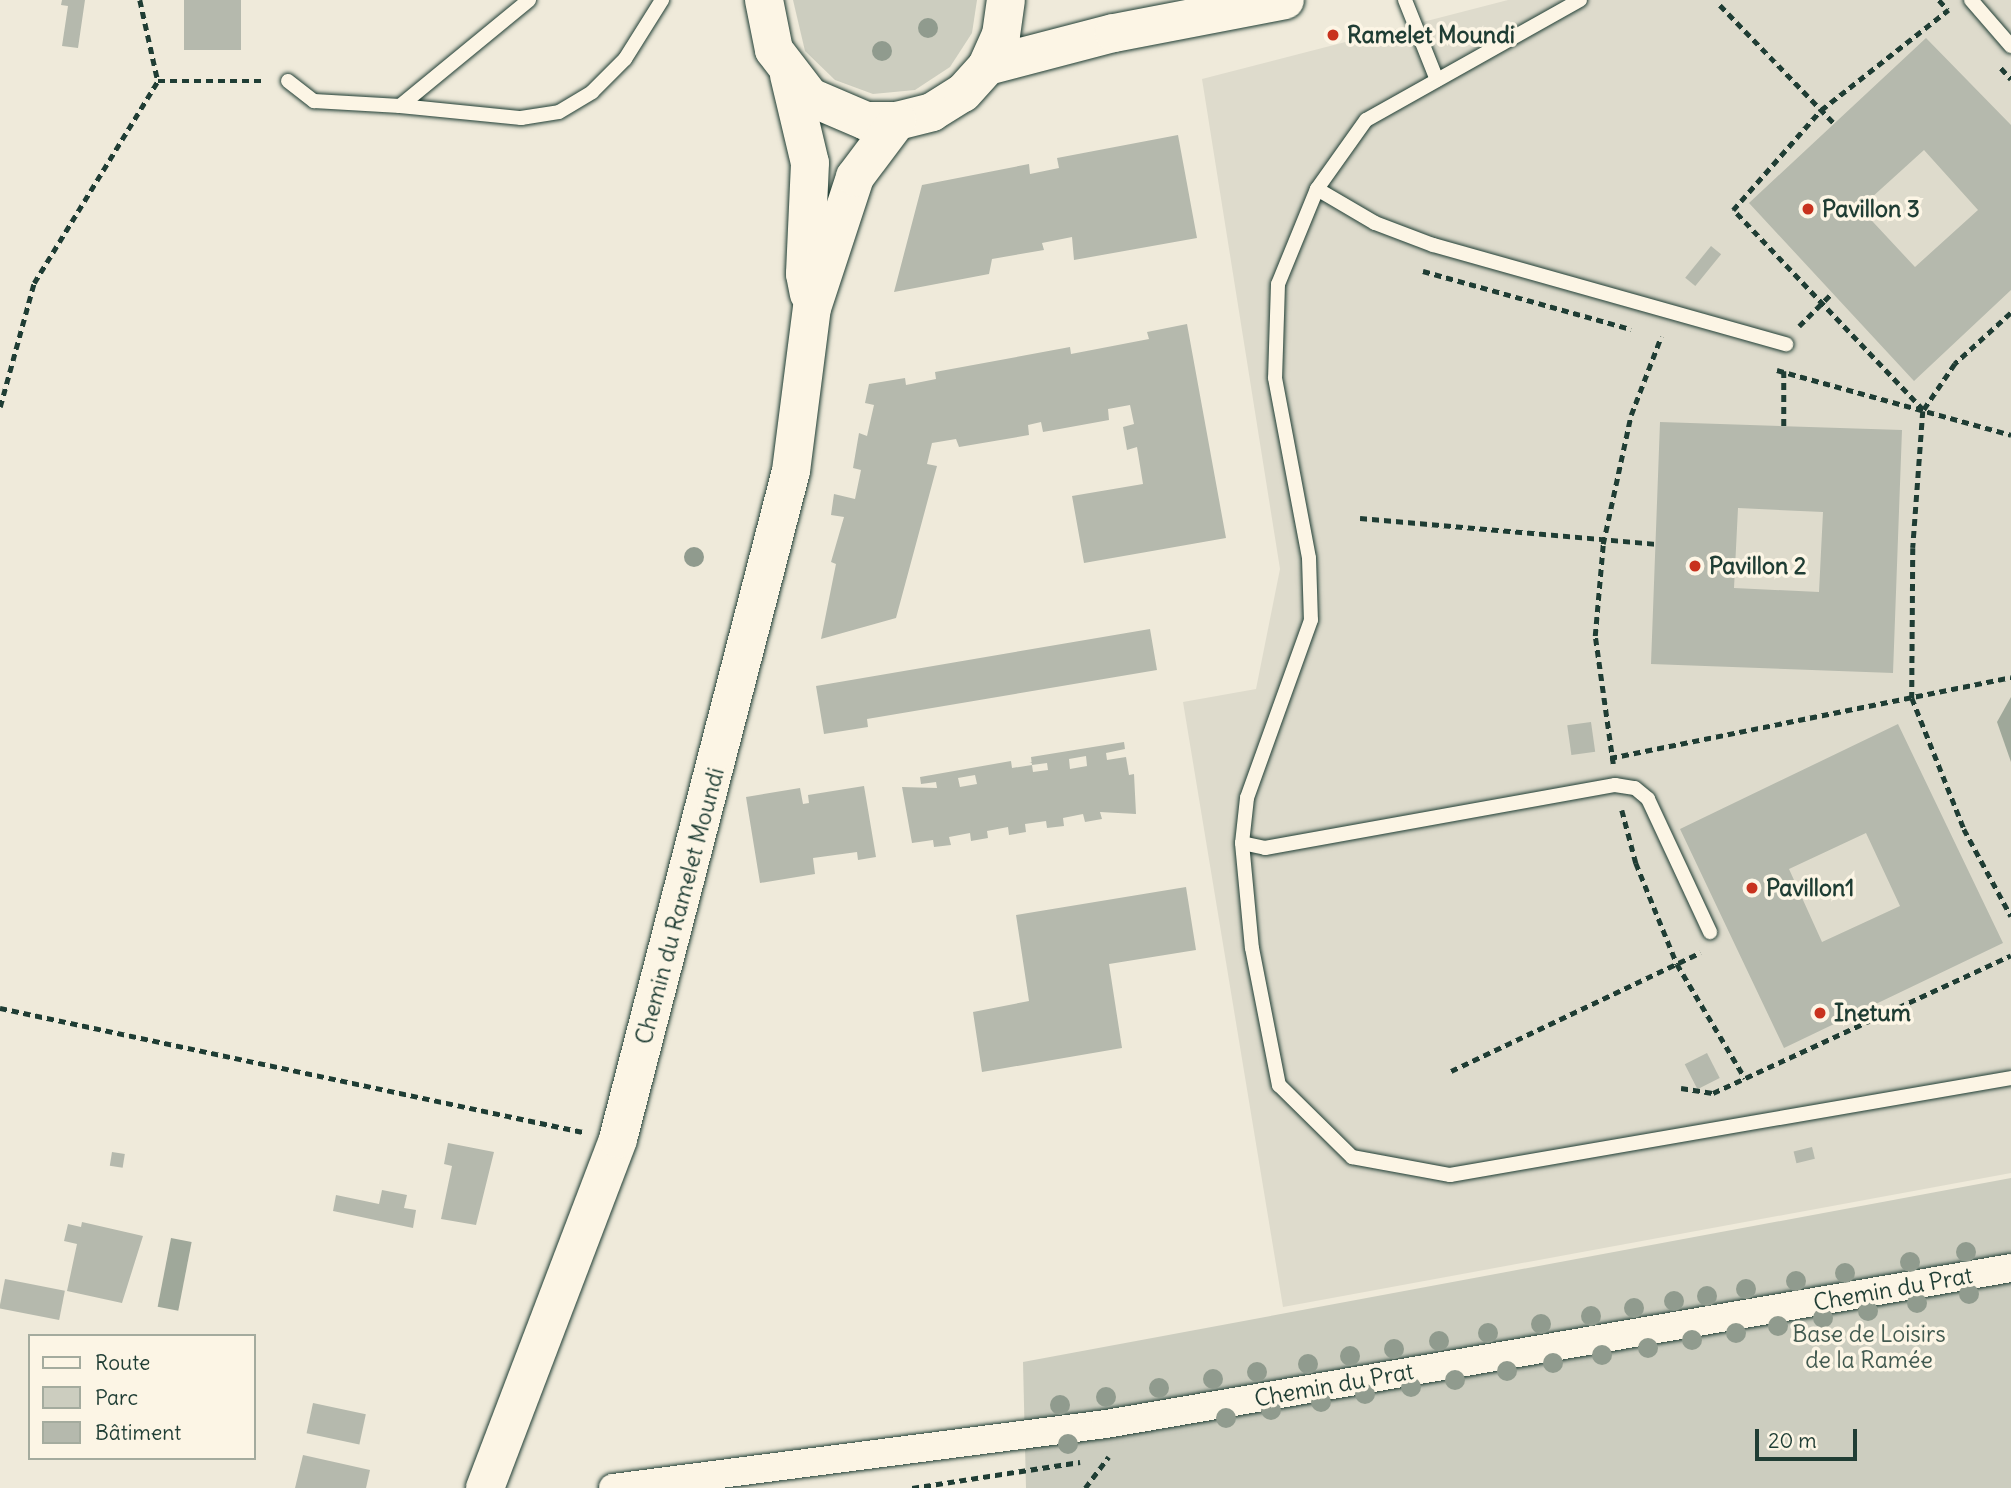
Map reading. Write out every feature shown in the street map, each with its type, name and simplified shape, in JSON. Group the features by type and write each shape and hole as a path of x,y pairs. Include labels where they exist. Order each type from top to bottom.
{"main road":[{"name":"Chemin du Ramelet Moundi","path":"764,0 774,50 789,75 810,163 805,274 812,307"},
{"name":"Chemin du Ramelet Moundi","path":"789,75 836,112 897,121 932,113 963,93 987,65 1000,35 1006,0"},
{"path":"987,65 1114,33 1285,0"},
{"name":"Chemin du Ramelet Moundi","path":"485,1488 618,1139 791,471 812,307 855,177 897,121"}],"street":[{"name":"Chemin du Prat","path":"613,1488 654,1485 1106,1424 2011,1268"}],"lane":[{"path":"400,106 529,0"},
{"path":"288,82 314,101 521,118 559,112 592,92 625,59 662,0"},
{"path":"1405,0 1437,80"},
{"path":"1580,0 1366,120 1317,189 1278,284 1275,378 1309,558 1311,620 1247,799 1242,843 1252,948 1279,1085 1352,1157 1450,1175 2011,1078"},
{"path":"1971,0 2011,46"},
{"path":"1317,189 1375,223 1433,245 1786,344"},
{"path":"1242,843 1265,848 1615,785 1635,788 1648,799 1710,932"}],"path":[{"path":"0,407 34,283 158,81 140,0"},
{"path":"1720,5 1834,123"},
{"path":"1923,411 1733,210 1821,110 1948,10"},
{"path":"158,81 288,82"},
{"path":"2011,313 1955,364 1923,411 1913,548 1912,698 1964,829 2011,916"},
{"path":"1661,337 1631,415 1603,544 1595,636 1615,785 1636,863 1677,964 1745,1078"},
{"path":"1784,371 1784,426"},
{"path":"1360,519 1603,544 1656,544"},
{"path":"1601,760 2011,677"},
{"path":"1451,1071 1710,949"},
{"path":"1681,1088 1713,1093 2011,955"},
{"path":"0,1007 618,1139"},
{"path":"1085,1488 1108,1457"}],"shaded area":[{"path":"1508,0 2011,0 2011,1173 1283,1307 1183,702 1256,689 1280,569 1202,79"},
{"path":"2011,697 2011,762 1997,722"},
{"path":"171,1238 192,1242 178,1311 158,1307"}],"green space":[{"path":"793,0 977,0 972,33 950,67 915,90 873,94 835,80 805,51"},
{"name":"Base de Loisirs de la Ramée","path":"2011,1178 2011,1488 1026,1488 1023,1362"}],"building":[{"path":"62,0 85,0 78,48 62,46 68,6 61,5"},
{"path":"184,0 241,0 241,50 184,50"},
{"name":"Pavillon 3","path":"1926,38 2011,125 2011,290 1914,381 1749,203","holes":["1924,150 1978,210 1915,267 1860,208"]},
{"path":"1178,135 1197,238 1074,260 1072,237 1042,243 1044,250 992,259 989,274 894,292 922,185 1029,164 1030,174 1059,168 1057,158"},
{"path":"1711,246 1721,254 1695,286 1685,278"},
{"path":"1187,324 1226,538 1084,563 1072,496 1143,484 1137,447 1127,450 1123,427 1134,424 1130,405 1108,409 1109,420 1043,432 1041,422 1028,425 1029,435 959,447 956,439 932,443 927,464 937,466 896,618 821,639 836,564 831,562 844,517 831,515 834,494 855,499 861,470 853,468 859,433 867,436 874,405 865,403 869,384 905,378 906,385 936,379 935,372 1070,347 1071,354 1149,339 1147,332"},
{"name":"Pavillon 2","path":"1660,422 1902,430 1893,673 1651,664","holes":["1738,508 1823,512 1819,592 1734,588"]},
{"path":"1150,629 1157,670 867,719 868,727 824,734 816,686"},
{"path":"1591,722 1595,752 1571,755 1567,725"},
{"name":"Pavillon1","path":"1898,724 2003,943 1784,1048 1680,829","holes":["1866,833 1900,906 1822,942 1789,869"]},
{"path":"1124,742 1125,749 1106,753 1107,760 1126,757 1129,775 1134,774 1136,814 1100,812 1102,819 1085,822 1083,814 1063,818 1064,826 1047,828 1046,821 1025,824 1026,832 1009,835 1008,827 987,831 988,838 971,841 970,833 949,837 951,845 934,847 933,840 912,843 902,787 937,788 936,782 921,784 920,777 1011,761 1012,768 1032,765 1031,757","holes":["1086,756 1087,766 1070,769 1069,759","1047,763 1048,770 1033,772 1032,765","975,775 977,784 960,787 958,778"]},
{"path":"864,786 876,857 858,860 857,852 813,858 815,874 760,883 746,797 800,788 803,804 809,803 808,795"},
{"path":"1186,887 1196,950 1109,964 1122,1048 982,1072 973,1012 1029,1001 1016,915"},
{"path":"1707,1053 1720,1078 1697,1089 1685,1064"},
{"path":"448,1143 494,1152 476,1225 441,1219 452,1166 444,1164"},
{"path":"1812,1147 1815,1159 1796,1163 1794,1152"},
{"path":"112,1152 125,1154 123,1168 110,1166"},
{"path":"382,1190 407,1195 404,1208 416,1210 413,1228 333,1211 336,1195 379,1204"},
{"path":"82,1222 143,1236 122,1303 67,1291 77,1244 64,1241 68,1224 81,1227"},
{"path":"5,1279 65,1291 59,1320 0,1309"},
{"path":"313,1403 366,1414 359,1445 307,1433"},
{"path":"303,1455 370,1470 366,1488 295,1488"}],"place":[{"name":"Ramelet Moundi","path":"1333,35"},
{"name":"Pavillon 3","path":"1808,209"},
{"name":"Pavillon 2","path":"1695,566"},
{"name":"Pavillon1","path":"1752,888"},
{"name":"Inetum","path":"1820,1013"}]}
